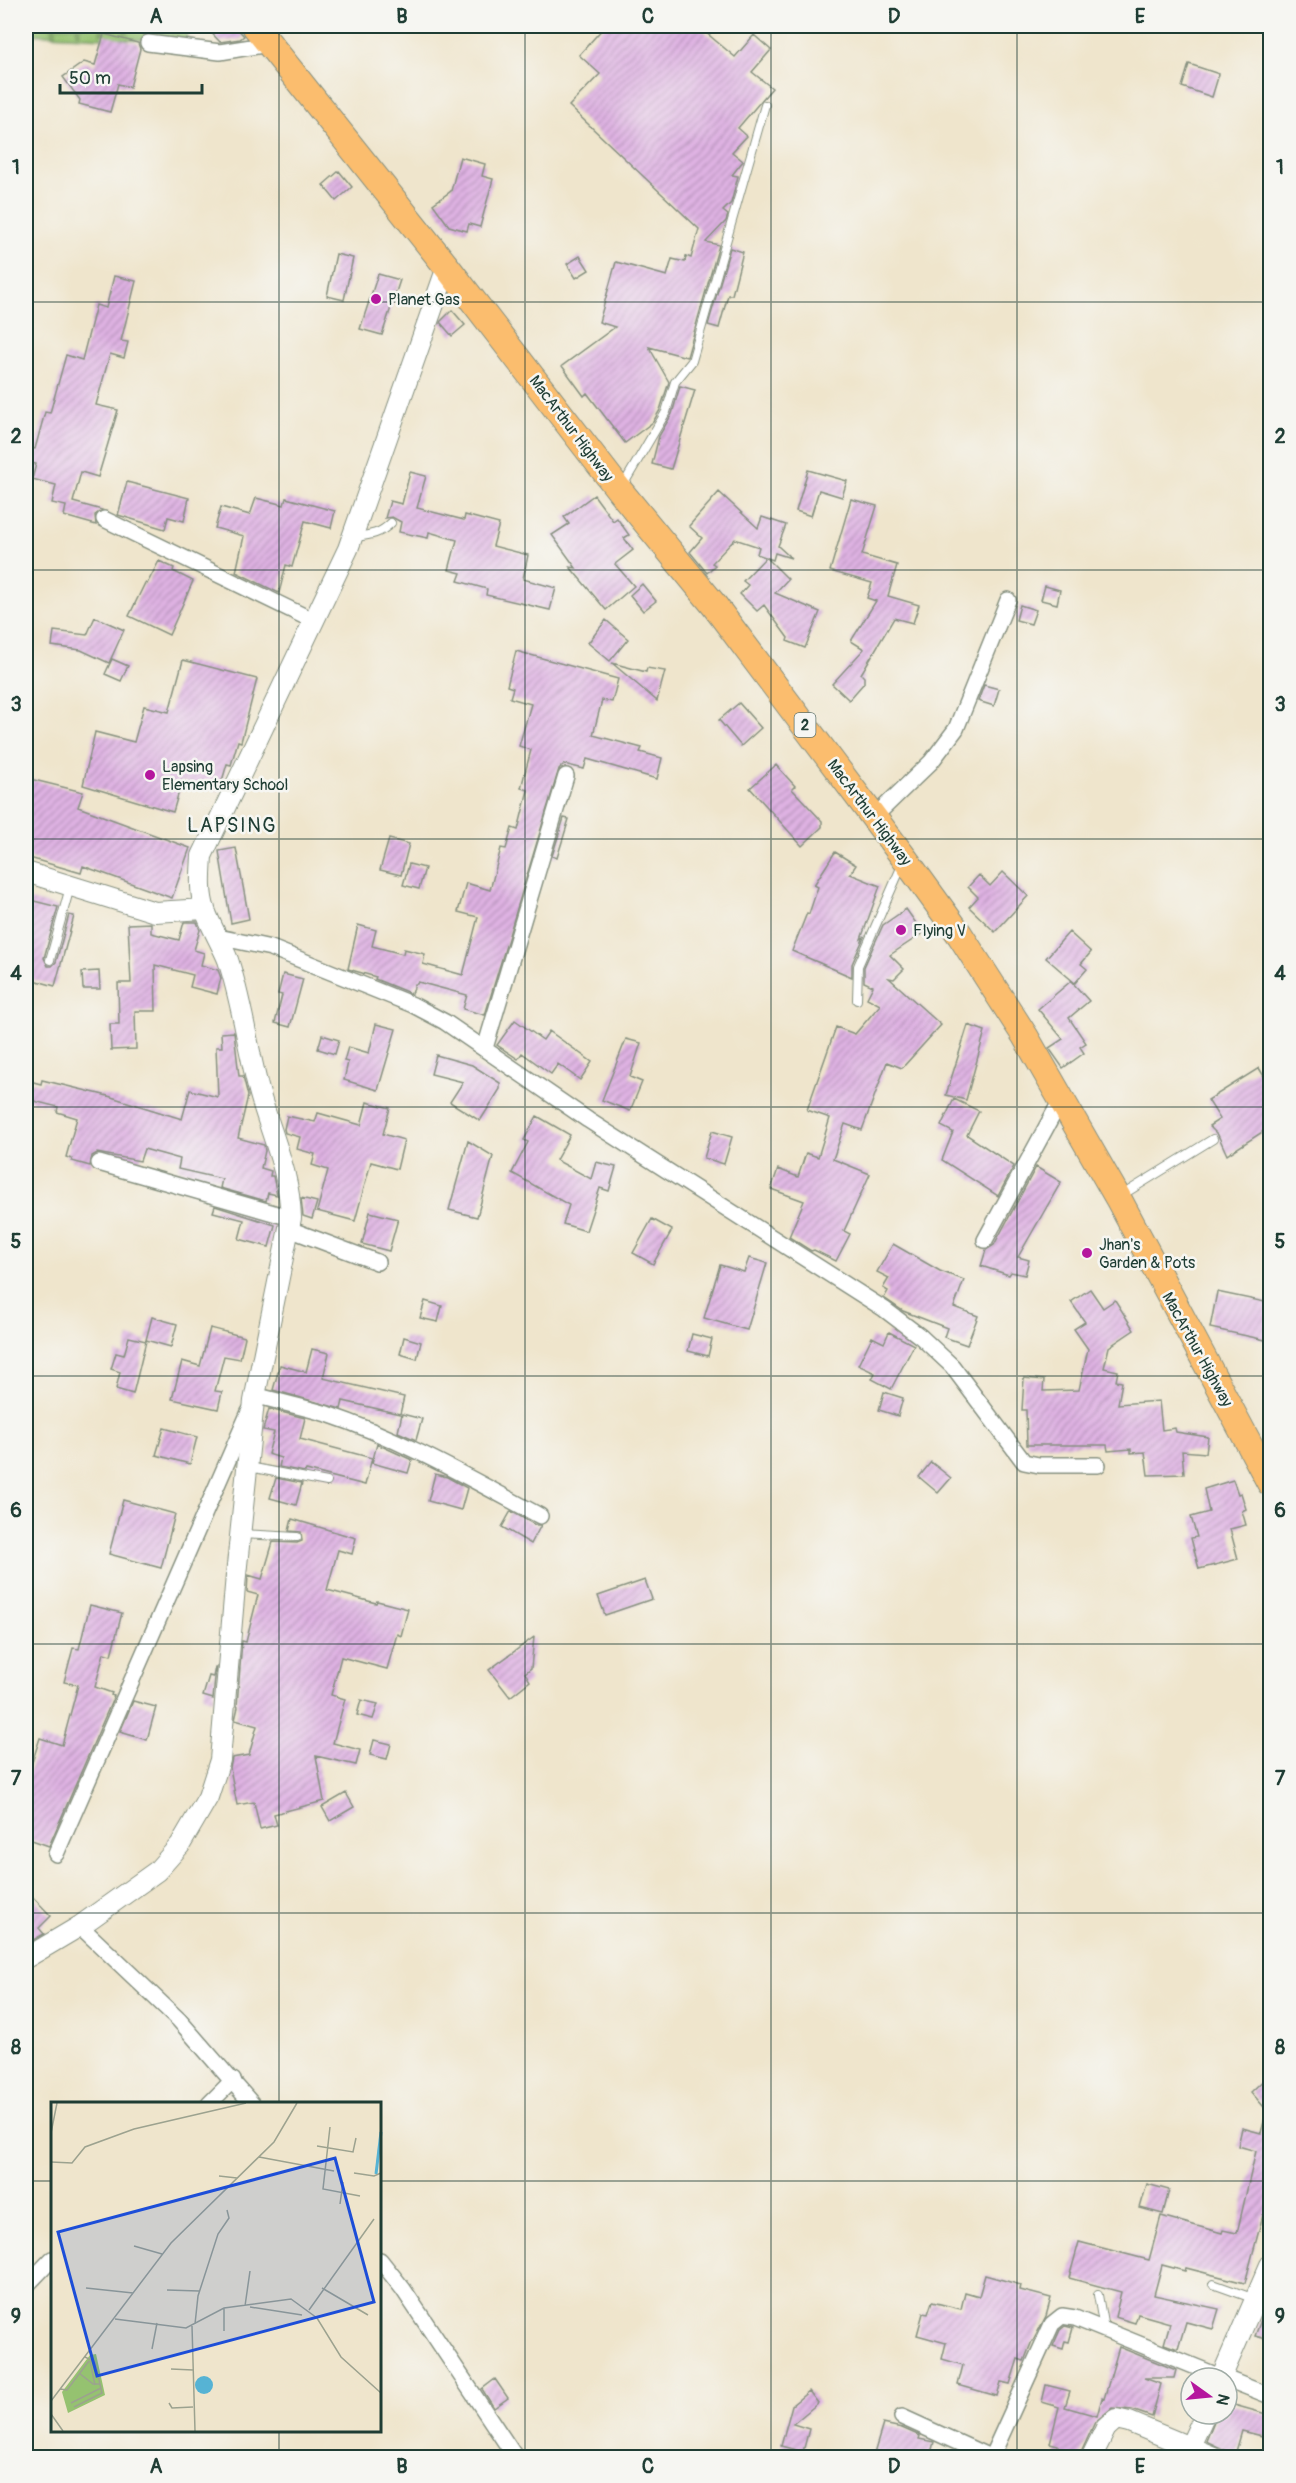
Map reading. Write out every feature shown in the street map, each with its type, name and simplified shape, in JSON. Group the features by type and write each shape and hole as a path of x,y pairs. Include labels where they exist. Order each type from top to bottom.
{"highway":[{"name":"MacArthur Highway","path":"262,35 447,267 620,491 714,605 874,817 966,945 1025,1036 1118,1198 1270,1483"}],"street":[{"path":"147,43 220,52 262,35"},
{"path":"26,1958 80,1926 157,1870 180,1845 208,1797 220,1760 240,1533 255,1398 290,1223 291,1195 281,1155 261,1098 234,981 205,909 200,884 202,856 353,537 447,267"},
{"path":"104,519 314,621"},
{"path":"874,817 931,762 956,729 1008,600"},
{"path":"485,1048 566,776"},
{"path":"26,872 154,912 205,909"},
{"path":"218,937 271,948 413,1005 445,1022 588,1120 884,1309 921,1337 952,1366 1024,1462 1039,1465 1098,1465"},
{"path":"985,1240 1061,1100"},
{"path":"99,1163 290,1223 377,1262"},
{"path":"255,1398 327,1414 385,1437 459,1472 540,1516"},
{"path":"56,1854 255,1398"},
{"path":"80,1926 178,2020 251,2102"},
{"path":"210,2102 233,2080"},
{"path":"26,2286 51,2260"},
{"path":"381,2261 404,2289 516,2457"},
{"path":"1228,2366 1270,2265"},
{"path":"902,2417 991,2457 1052,2324 1062,2316 1075,2318 1194,2366"},
{"path":"1239,2384 1270,2396"},
{"path":"1092,2457 1106,2428 1116,2419 1216,2457"},
{"path":"1190,2446 1199,2426"}],"lane":[{"path":"620,491 666,412 675,382 692,361 765,105"},
{"path":"353,537 374,535 382,532 391,523"},
{"path":"856,1000 858,966 905,859"},
{"path":"50,960 71,886"},
{"path":"1118,1198 1213,1139"},
{"path":"247,1467 327,1482"},
{"path":"240,1533 297,1537"},
{"path":"1212,2284 1256,2299"},
{"path":"1098,2295 1105,2330"}],"green space":[{"path":"26,26 189,26 186,42 26,34"}],"building":[{"path":"205,26 235,26 244,36 240,39 220,42"},
{"path":"605,26 698,26 735,57 754,35 771,50 752,72 772,88 738,128 747,136 732,152 743,161 732,175 738,176 731,203 723,211 728,215 726,221 706,242 719,245 687,357 649,347 669,382 660,410 653,422 625,443 587,393 584,396 562,366 615,327 599,322 616,262 667,276 672,259 685,262 686,256 691,258 699,229 569,106 600,74 579,55"},
{"path":"104,34 138,43 140,49 130,87 118,84 110,112 79,104 80,100 63,77 84,62 95,65"},
{"path":"1189,64 1219,74 1212,97 1182,87"},
{"path":"460,157 485,164 482,176 493,179 480,227 469,224 467,231 449,226 433,204 451,191"},
{"path":"339,171 352,187 336,201 323,185"},
{"path":"730,248 743,252 732,295 728,295 719,328 708,325"},
{"path":"336,254 353,258 344,300 327,296"},
{"path":"580,256 589,270 576,278 567,264"},
{"path":"378,274 400,280 382,335 360,329"},
{"path":"114,276 136,281 121,341 128,342 124,358 110,354 96,405 118,410 98,477 81,472 73,502 102,510 95,515 96,525 64,516 66,506 52,503 56,485 32,479 36,464 26,462 29,448 35,449 45,412 50,413 66,355 82,360 96,305 106,308"},
{"path":"452,310 465,325 452,336 440,322"},
{"path":"680,386 695,390 671,469 652,464 659,436 672,414"},
{"path":"808,470 847,481 842,497 819,490 811,516 796,511"},
{"path":"410,472 426,476 417,508 464,520 465,515 499,524 493,546 528,555 523,579 556,588 550,610 486,595 487,589 458,581 461,573 449,570 457,540 429,532 428,538 399,532 401,522 392,517 385,518 390,501 402,504"},
{"path":"127,482 189,498 184,521 168,517 165,529 118,515"},
{"path":"719,492 758,528 762,517 786,525 778,546 791,558 775,553 773,560 757,554 759,547 735,539 712,563 715,565 707,573 690,552 702,538 689,526"},
{"path":"594,495 613,521 617,518 629,535 624,538 633,550 615,564 634,586 606,610 570,567 576,568 552,535 569,524 564,517"},
{"path":"256,498 284,505 286,498 335,511 331,528 305,521 292,567 286,565 279,593 236,572 244,536 215,528 221,507 250,515"},
{"path":"851,499 877,506 862,555 897,565 888,596 919,605 913,623 894,618 861,674 864,677 864,683 849,700 832,684 864,649 851,641 876,601 867,598 872,583 830,571"},
{"path":"766,557 788,579 775,593 820,612 805,648 787,641 788,638 764,605 757,611 740,594 748,585 743,581"},
{"path":"159,561 193,581 169,635 129,616"},
{"path":"642,584 656,601 643,611 630,595"},
{"path":"1045,586 1060,590 1057,604 1041,600"},
{"path":"1020,605 1036,610 1031,624 1016,620"},
{"path":"95,617 124,630 109,663 81,650 52,646 54,631 87,635"},
{"path":"606,620 628,639 610,661 588,643"},
{"path":"516,651 618,679 612,702 602,700 593,735 642,748 640,752 662,758 657,779 587,759 584,769 564,764 559,769 485,1015 463,1009 467,995 418,982 412,994 375,979 376,977 348,969 358,925 376,930 372,946 403,954 404,949 425,954 423,964 463,975 478,917 458,912 466,883 490,890 501,848 506,849 512,828 518,830 528,790 521,788 531,750 519,746 531,704 510,698 513,688 507,686"},
{"path":"112,659 128,666 121,681 105,674"},
{"path":"183,660 257,679 241,742 238,741 231,765 227,764 219,791 182,781 173,812 83,785 95,732 134,742 144,706 169,712"},
{"path":"612,663 646,672 647,668 665,671 657,701"},
{"path":"984,685 999,689 994,706 978,701"},
{"path":"739,703 761,728 741,746 719,720"},
{"path":"776,765 795,786 792,789 822,821 822,827 802,846 750,788"},
{"path":"26,778 83,792 78,807 190,848 172,898 83,866 81,873 26,857"},
{"path":"564,818 569,819 557,858 552,856"},
{"path":"389,839 409,844 401,875 380,870"},
{"path":"236,848 249,919 231,923 219,851"},
{"path":"835,852 856,865 850,874 880,886 861,939 864,937 852,964 852,977 792,951 807,913 809,914 818,887 814,885"},
{"path":"409,864 425,868 419,889 403,885"},
{"path":"1003,872 1028,896 995,932 969,907 978,897 968,887 979,875 990,886"},
{"path":"26,899 58,907 44,958 48,966 56,962 69,915 74,916 55,986 26,978"},
{"path":"906,909 923,933 890,955 904,969 894,979 889,978 941,1025 902,1068 887,1062 862,1130 845,1124 833,1159 870,1174 844,1231 850,1234 836,1261 814,1250 811,1251 789,1237 804,1201 771,1189 778,1169 798,1177 806,1153 818,1157 830,1118 807,1110 836,1027 855,1034 880,1005 867,998 873,986 864,982 864,967 883,925"},
{"path":"184,922 197,922 200,930 194,950 204,953 201,965 218,970 221,978 217,994 190,987 193,975 155,965 156,1011 135,1011 136,1049 111,1050 110,1024 119,1024 118,983 131,983 128,924 151,923 151,933 179,940"},
{"path":"1069,932 1091,952 1081,964 1087,969 1075,983 1046,958"},
{"path":"99,971 100,989 83,989 82,972"},
{"path":"283,974 303,979 290,1027 275,1023 282,995 278,994"},
{"path":"1071,981 1089,1001 1069,1018 1086,1043 1080,1047 1084,1053 1063,1068 1049,1048 1063,1039 1038,1009"},
{"path":"515,1020 543,1040 549,1031 592,1062 580,1080 558,1064 551,1074 522,1053 518,1059 497,1045"},
{"path":"376,1024 396,1029 378,1090 344,1080 348,1062 344,1061 348,1047 369,1053"},
{"path":"968,1025 985,1031 966,1100 946,1095"},
{"path":"234,1032 239,1076 243,1076 248,1096 238,1138 264,1145 261,1168 271,1171 270,1176 273,1176 277,1195 268,1193 266,1201 220,1188 222,1179 178,1169 180,1159 144,1149 140,1161 97,1153 92,1156 90,1166 72,1161 66,1157 77,1118 57,1112 58,1107 26,1099 26,1080 41,1084 42,1080 108,1096 182,1119 190,1090 218,1097 216,1047 222,1047 221,1033"},
{"path":"322,1035 339,1040 335,1054 318,1049"},
{"path":"626,1039 641,1043 630,1077 642,1082 630,1111 602,1100"},
{"path":"436,1055 472,1065 500,1083 500,1089 480,1121 450,1102 463,1082 431,1074"},
{"path":"1259,1068 1270,1086 1270,1127 1227,1155 1218,1135 1209,1126 1220,1119 1208,1100"},
{"path":"954,1099 979,1111 967,1135 1014,1166 998,1196 942,1160 953,1132 941,1126"},
{"path":"367,1102 390,1108 383,1134 404,1140 397,1169 371,1162 355,1221 317,1211 328,1170 312,1165 315,1154 297,1149 300,1137 285,1133 287,1116 315,1122 318,1113 361,1125"},
{"path":"537,1116 570,1135 556,1160 591,1179 596,1162 616,1167 609,1191 600,1188 586,1231 563,1224 569,1205 512,1173 528,1142 524,1140"},
{"path":"712,1131 732,1137 724,1164 704,1158"},
{"path":"468,1141 493,1156 477,1217 449,1210"},
{"path":"1036,1167 1061,1182 1018,1257 1029,1260 1025,1275 1011,1272 1009,1275 981,1266 986,1250 994,1245"},
{"path":"301,1198 317,1202 312,1219 303,1216"},
{"path":"215,1206 275,1225 269,1247 239,1239 244,1220 213,1212"},
{"path":"370,1212 398,1219 389,1251 362,1244"},
{"path":"652,1219 672,1230 653,1264 633,1253"},
{"path":"893,1244 940,1271 964,1280 954,1307 978,1316 967,1345 944,1337 947,1328 903,1311 884,1298 888,1291 883,1288 889,1278 877,1272"},
{"path":"749,1258 767,1263 747,1330 704,1318 720,1265 744,1272"},
{"path":"1090,1289 1103,1308 1115,1300 1134,1330 1109,1347 1104,1368 1118,1371 1116,1381 1122,1382 1118,1404 1159,1401 1162,1430 1175,1428 1176,1432 1208,1437 1206,1453 1182,1451 1184,1474 1148,1475 1145,1452 1131,1453 1131,1449 1108,1451 1107,1445 1027,1445 1026,1410 1022,1410 1024,1378 1044,1380 1043,1391 1079,1390 1088,1349 1074,1329 1085,1322 1071,1302"},
{"path":"1217,1292 1270,1303 1270,1341 1210,1328"},
{"path":"425,1301 442,1306 438,1322 420,1318"},
{"path":"152,1317 177,1324 171,1347 146,1340"},
{"path":"210,1328 245,1337 240,1359 224,1356 215,1391 222,1392 218,1409 172,1399 182,1361 200,1366"},
{"path":"889,1332 914,1345 891,1389 872,1379 875,1373 858,1365 872,1337 884,1343"},
{"path":"692,1334 712,1339 708,1356 688,1351"},
{"path":"129,1337 146,1341 133,1394 116,1389 120,1372 111,1369 116,1353 124,1355"},
{"path":"404,1337 421,1342 417,1359 400,1354"},
{"path":"312,1349 329,1353 323,1378 404,1397 400,1414 343,1401 341,1409 273,1390 280,1365 306,1372"},
{"path":"884,1392 903,1398 898,1416 879,1410"},
{"path":"269,1409 305,1418 300,1439 372,1458 365,1485 306,1470 305,1472 279,1467 281,1458 268,1454 274,1432 263,1430"},
{"path":"402,1414 422,1419 416,1440 398,1432"},
{"path":"164,1428 197,1437 190,1464 156,1455"},
{"path":"377,1444 412,1460 408,1473 372,1463"},
{"path":"931,1462 951,1478 938,1493 919,1477"},
{"path":"435,1474 447,1477 467,1488 461,1510 428,1501"},
{"path":"276,1478 302,1483 296,1505 270,1498"},
{"path":"1233,1480 1238,1494 1241,1493 1246,1509 1242,1511 1246,1525 1230,1529 1238,1559 1199,1569 1191,1538 1197,1537 1191,1517 1209,1512 1204,1489"},
{"path":"123,1500 175,1514 161,1568 109,1554"},
{"path":"511,1511 535,1525 541,1525 531,1544 502,1527"},
{"path":"292,1519 356,1538 352,1554 338,1550 327,1590 408,1609 401,1636 397,1634 387,1669 341,1657 331,1695 345,1699 333,1743 360,1750 356,1765 316,1756 324,1801 274,1814 277,1825 260,1829 254,1802 237,1805 230,1768 232,1758 249,1755 257,1726 235,1720 238,1707 242,1641 246,1642 258,1595 247,1592 248,1575 262,1579 273,1542 297,1543 302,1541 301,1532 289,1531"},
{"path":"645,1580 652,1599 605,1615 598,1596"},
{"path":"90,1605 122,1613 111,1655 104,1653 95,1687 112,1693 111,1695 114,1696 49,1846 26,1838 26,1781 40,1738 62,1745 78,1685 64,1682 73,1648 79,1649"},
{"path":"534,1637 531,1668 525,1673 530,1681 510,1697 489,1670"},
{"path":"215,1667 213,1699 203,1696 209,1676 213,1677"},
{"path":"361,1700 378,1704 373,1719 357,1715"},
{"path":"133,1701 156,1707 147,1740 120,1732"},
{"path":"374,1740 391,1744 387,1759 370,1755"},
{"path":"346,1793 354,1807 330,1821 322,1807"},
{"path":"26,1890 51,1916 39,1928 44,1934 26,1944"},
{"path":"1270,2074 1270,2114 1251,2092"},
{"path":"1266,2114 1270,2115 1270,2217 1263,2215 1245,2283 1186,2268 1185,2271 1162,2265 1154,2295 1219,2309 1213,2329 1186,2322 1178,2349 1164,2344 1170,2323 1138,2314 1135,2323 1115,2317 1121,2292 1069,2278 1079,2242 1149,2260 1161,2216 1222,2233 1223,2230 1237,2233 1256,2151 1238,2146 1242,2128 1261,2133"},
{"path":"1147,2184 1169,2190 1163,2214 1140,2208"},
{"path":"985,2275 1021,2285 1020,2290 1051,2298 1046,2316 1024,2361 1018,2359 1010,2384 1001,2382 997,2396 958,2385 963,2365 942,2359 946,2343 917,2335 923,2313 928,2314 932,2302 961,2309 965,2292 979,2296"},
{"path":"1270,2296 1270,2340 1255,2336"},
{"path":"1065,2326 1073,2328 1069,2342 1065,2341 1063,2349 1053,2346 1060,2330"},
{"path":"1119,2347 1176,2370 1174,2378 1144,2378 1161,2384 1152,2417 1132,2410 1112,2408 1095,2422 1079,2457 1055,2457 1058,2445 1050,2443 1059,2407 1042,2402 1046,2385 1070,2391 1065,2407 1097,2416"},
{"path":"495,2379 508,2398 494,2408 482,2389"},
{"path":"809,2391 818,2403 793,2424 809,2429 803,2452 781,2446 792,2405"},
{"path":"1239,2406 1270,2415 1270,2438 1242,2431 1235,2455 1206,2441 1212,2426 1239,2426"},
{"path":"883,2424 902,2428 920,2436 919,2439 934,2442 930,2457 889,2457 874,2454"}],"place":[{"name":"Planet Gas","path":"376,299"},
{"name":"Lapsing Elementary School","path":"150,775"},
{"name":"Flying V","path":"901,930"},
{"name":"Jhan's Garden & Pots","path":"1087,1253"}],"district":[{"name":"LAPSING","path":"232,825"}]}
